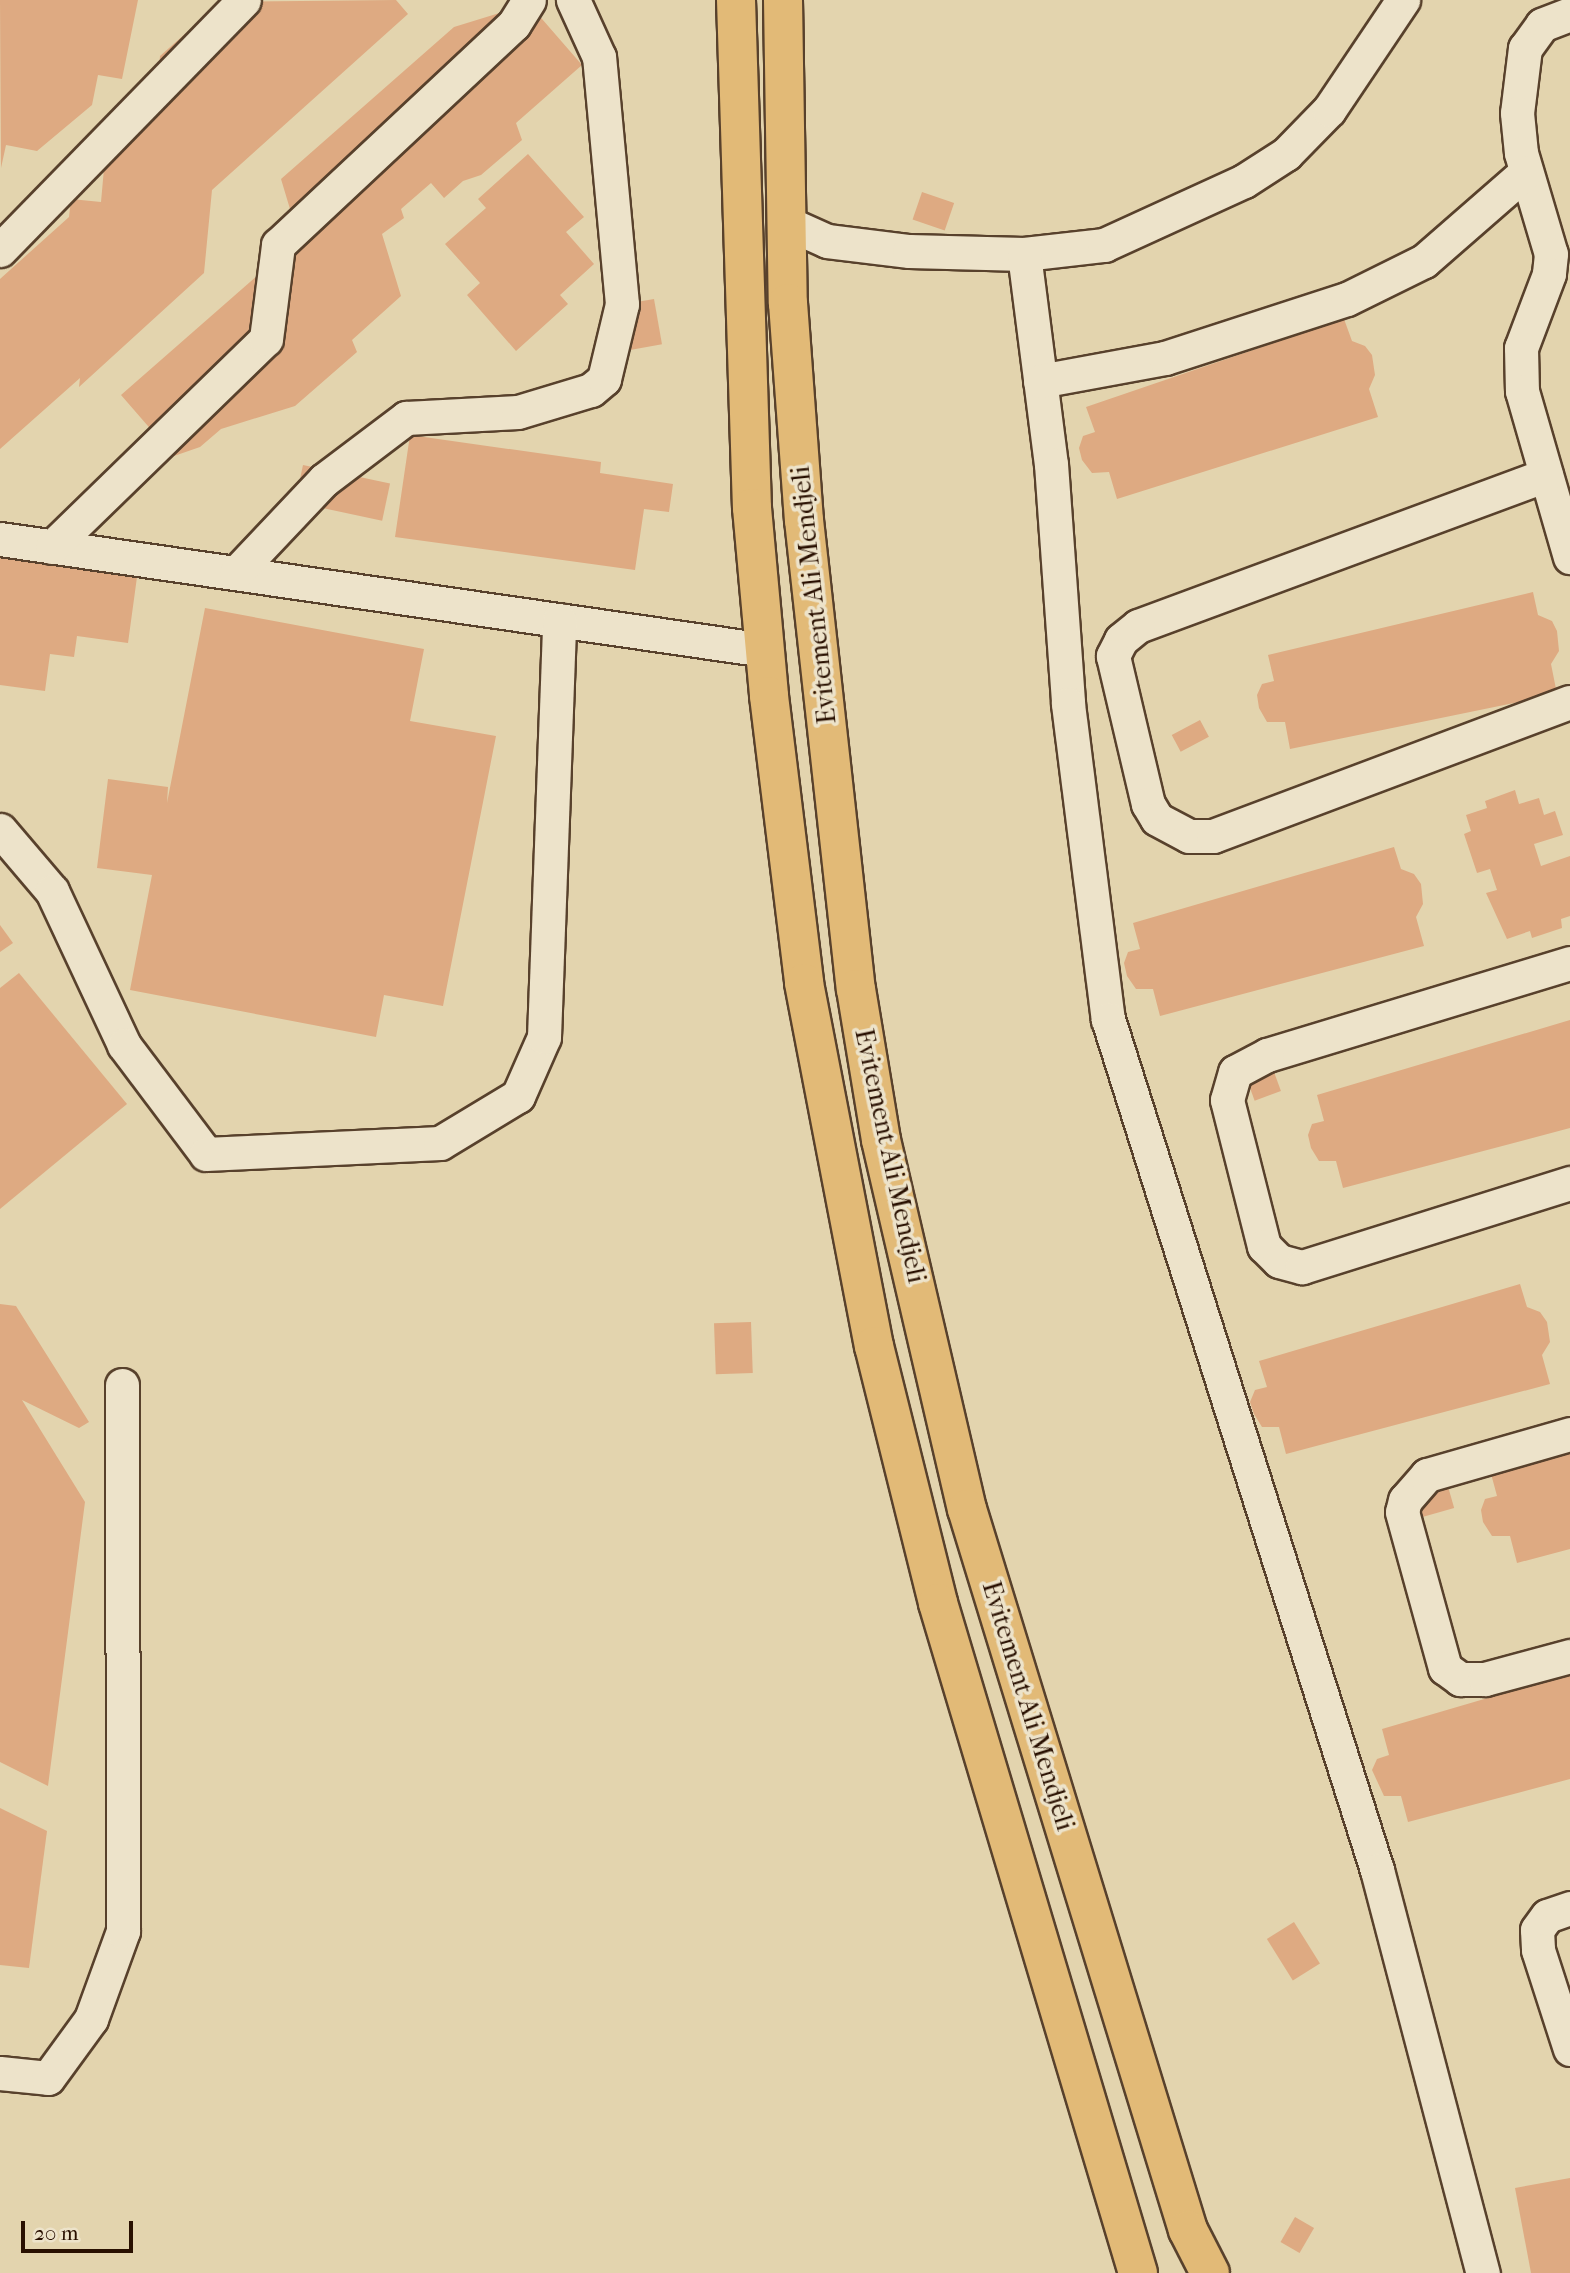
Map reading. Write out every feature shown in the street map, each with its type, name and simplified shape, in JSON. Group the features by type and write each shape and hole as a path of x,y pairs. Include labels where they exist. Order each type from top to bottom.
{"highway":[{"name":"Evitement Ali Mendjeli","path":"736,0 743,328 765,650 804,983 874,1346 938,1603 1138,2273"},
{"name":"Evitement Ali Mendjeli","path":"783,0 788,303 804,520 856,989 881,1140 967,1509 1184,2217 1210,2273"}],"street":[{"path":"0,250 244,0"},
{"path":"52,547 266,339 278,245 514,24 529,0"},
{"path":"236,573 324,480 406,418 518,412 591,390 604,379 622,304 599,57 573,0"},
{"path":"787,223 827,241 909,251 1024,254 1104,244 1244,181 1286,154 1329,110 1403,0"},
{"path":"1558,11 1532,36 1522,61 1518,134 1526,172 1560,277 1527,327 1520,368 1546,474 1570,556"},
{"path":"1040,381 1165,358 1347,299 1424,261 1526,172"},
{"path":"1024,254 1051,464 1068,704 1108,1019 1377,1870 1483,2273"},
{"path":"1546,474 1149,621 1121,640 1113,656 1148,804 1157,819 1189,836 1213,836 1570,702"},
{"path":"0,539 765,650"},
{"path":"0,830 52,891 124,1045 206,1154 440,1143 518,1096 544,1037 559,620"},
{"path":"1570,962 1267,1055 1235,1072 1227,1100 1264,1246 1279,1261 1302,1267 1570,1183"},
{"path":"0,2073 48,2078 91,2020 123,1931 122,1385"},
{"path":"1570,1434 1427,1475 1405,1500 1402,1512 1445,1668 1460,1679 1485,1679 1570,1657"},
{"path":"1570,1908 1547,1916 1537,1930 1538,1951 1570,2049"}],"building":[{"path":"0,0 138,0 122,79 98,75 92,105 37,151 6,145 1,168"},
{"path":"396,0 408,14 212,190 204,273 79,387 80,378 0,449 0,279 69,217 71,199 101,202 108,124 158,80 160,56 221,2"},
{"path":"529,4 582,65 516,123 522,140 481,175 463,181 444,198 431,183 401,209 404,218 382,234 401,296 352,340 357,352 295,406 221,429 200,447 174,456 121,395 299,239 281,179 454,27"},
{"path":"528,154 584,217 566,232 594,264 560,295 568,304 516,351 467,295 480,283 445,244 486,208 478,199"},
{"path":"922,192 954,203 945,230 913,219"},
{"path":"654,299 662,344 625,351 617,306"},
{"path":"1344,319 1352,341 1365,346 1372,355 1375,375 1369,389 1378,417 1117,499 1109,472 1092,473 1082,460 1079,448 1083,436 1095,432 1086,407"},
{"path":"410,435 601,462 600,473 673,484 669,512 644,509 635,570 395,537"},
{"path":"303,465 390,484 382,521 295,502"},
{"path":"0,536 140,555 128,643 77,636 74,657 50,654 45,691 0,685"},
{"path":"1533,592 1538,615 1552,621 1557,631 1559,651 1551,664 1557,694 1290,749 1285,722 1267,722 1259,708 1257,695 1262,684 1274,681 1268,655"},
{"path":"205,608 424,649 410,721 496,736 443,1006 384,995 376,1037 130,990 152,875 97,868 108,779 168,787 167,803"},
{"path":"1200,720 1209,737 1181,752 1172,735"},
{"path":"1515,790 1519,804 1539,798 1544,815 1555,811 1563,835 1534,844 1541,866 1570,856 1570,916 1561,919 1562,928 1532,938 1530,931 1507,939 1486,893 1497,890 1490,869 1477,873 1464,834 1471,831 1466,815 1487,808 1485,801"},
{"path":"1394,847 1401,869 1414,874 1421,884 1423,904 1416,917 1424,946 1160,1016 1153,989 1136,989 1127,976 1124,963 1128,952 1140,949 1133,923"},
{"path":"0,925 13,943 0,952"},
{"path":"19,973 127,1104 0,1209 0,988"},
{"path":"1570,1020 1570,1128 1343,1188 1336,1161 1319,1161 1311,1148 1308,1135 1312,1124 1324,1121 1317,1095"},
{"path":"1270,1061 1281,1091 1255,1101 1244,1071"},
{"path":"1520,1284 1527,1307 1540,1312 1547,1322 1550,1342 1542,1355 1550,1384 1286,1454 1279,1427 1262,1427 1254,1414 1250,1402 1255,1390 1267,1387 1259,1361"},
{"path":"0,1304 16,1306 89,1422 79,1428 22,1400 85,1502 48,1786 0,1762"},
{"path":"751,1322 753,1373 716,1374 714,1323"},
{"path":"1570,1447 1570,1549 1517,1563 1510,1536 1492,1536 1483,1522 1481,1510 1485,1499 1497,1496 1490,1470"},
{"path":"1447,1483 1454,1508 1422,1517 1415,1492"},
{"path":"1570,1674 1570,1779 1408,1822 1401,1796 1384,1796 1372,1770 1377,1759 1389,1755 1382,1729"},
{"path":"0,1808 47,1831 29,1968 0,1965"},
{"path":"1294,1922 1320,1964 1293,1981 1267,1939"},
{"path":"1570,2178 1570,2273 1531,2273 1515,2188"},
{"path":"1295,2217 1314,2228 1300,2253 1280,2242"}]}
